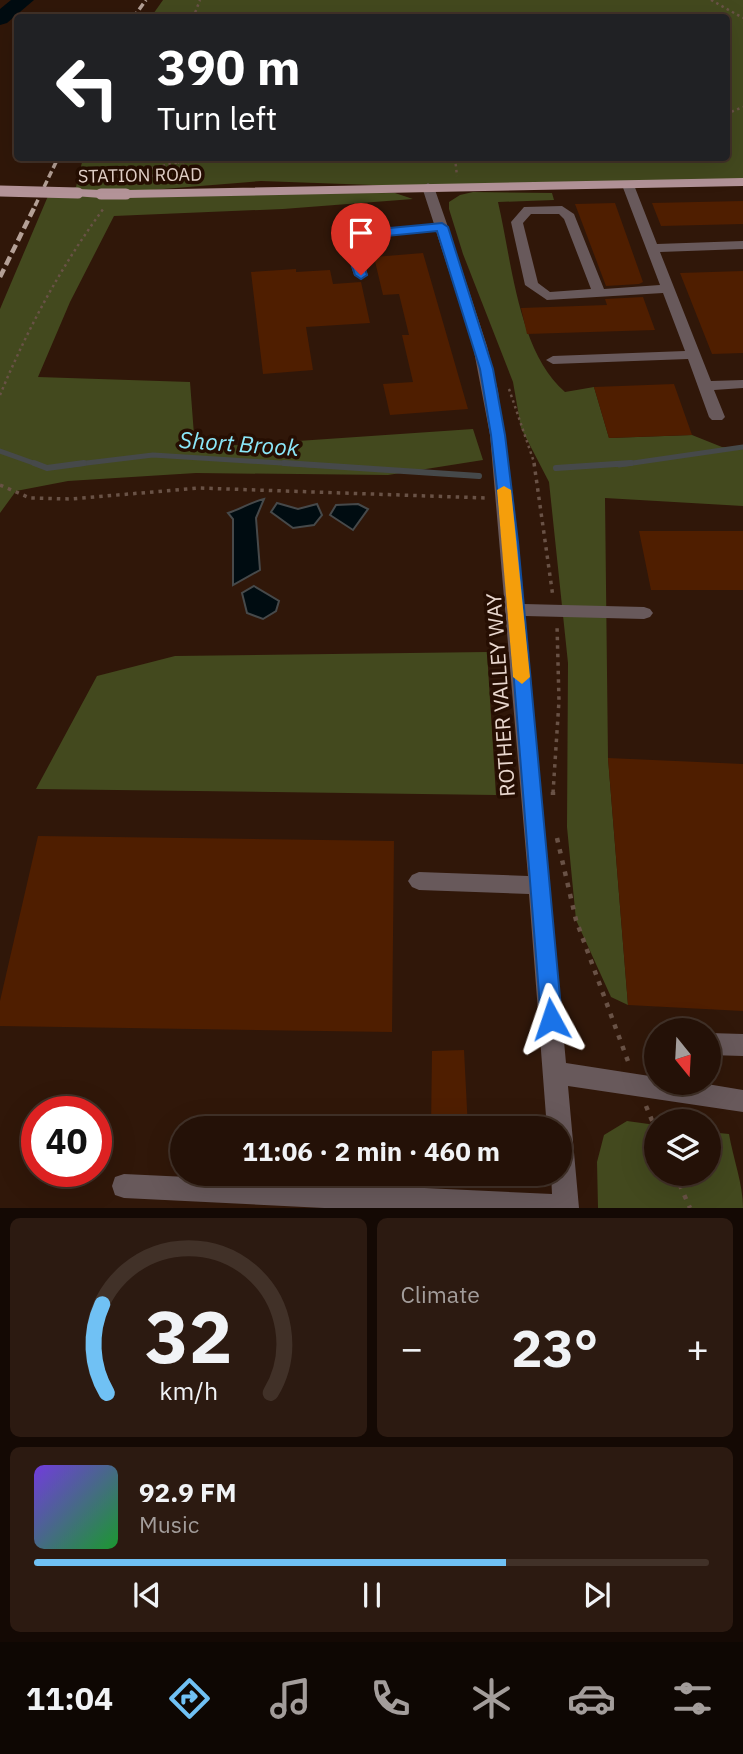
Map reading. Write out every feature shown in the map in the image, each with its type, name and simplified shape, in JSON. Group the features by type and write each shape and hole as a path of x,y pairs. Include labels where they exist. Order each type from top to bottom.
{"main road":[{"name":"STATION ROAD","path":"0,191 78,193 103,200 126,194 743,182"}],"street":[{"path":"628,185 717,417"},
{"name":"ROTHER VALLEY WAY","path":"428,187 486,369 505,499 557,1073 566,1208"},
{"path":"599,293 570,217 562,209 527,210 517,222 532,285 547,296 599,293 668,289"},
{"path":"361,275 348,236 442,227"},
{"path":"652,248 743,245"},
{"path":"553,360 693,355"},
{"path":"705,386 743,384"},
{"path":"516,610 644,613"},
{"path":"419,881 539,885"},
{"path":"721,1044 743,1045"},
{"path":"557,1073 743,1101"},
{"path":"124,1186 566,1208"}],"path":[{"path":"711,0 743,18"},
{"path":"112,178 179,162 232,161"},
{"path":"143,178 182,169 185,166 179,162"},
{"path":"0,395 41,305 103,200"},
{"path":"507,384 535,466 556,611 559,701 554,804"},
{"path":"0,485 30,498 71,499 199,488 505,499"},
{"path":"555,829 576,920 637,1086"},
{"path":"680,1186 690,1208"}],"green space":[{"path":"163,0 743,0 743,182 428,187 261,181 101,194 395,193 413,199 283,209 114,216 70,302 38,377 190,382 195,448 473,429 483,460 388,475 196,473 68,481 16,491 0,513 0,309 48,196 76,187 82,161 730,161 730,14 153,14"},
{"path":"473,192 552,193 554,200 498,202 519,304 527,330 549,375 565,392 594,387 609,438 692,435 722,447 743,448 743,506 605,498 608,758 628,1005 611,997 576,920 567,827 568,663 549,482 521,428 513,382 463,254 449,209 449,202 460,195"},
{"path":"487,652 496,795 36,789 97,676 175,656"},
{"path":"627,1121 644,1123 644,1186 721,1186 721,1133 729,1134 740,1180 743,1208 598,1208 597,1162 604,1135"}],"shaded area":[{"path":"264,499 256,518 260,570 233,585 233,519 228,513"},
{"path":"277,503 298,509 317,504 322,515 314,525 293,528 271,512"},
{"path":"358,504 368,509 353,530 330,515 336,505"},
{"path":"254,586 279,601 276,611 263,619 247,613 242,593"}],"building":[{"path":"743,201 743,224 661,226 652,203"},
{"path":"615,203 643,282 639,284 606,286 575,204"},
{"path":"423,253 468,409 390,415 383,384 413,382 402,335 409,335 399,294 383,295 374,257"},
{"path":"296,269 296,272 330,270 333,284 361,282 370,323 306,327 313,370 263,374 251,272"},
{"path":"743,271 743,353 712,354 680,273"},
{"path":"643,297 655,330 527,334 521,308 607,305 605,299"},
{"path":"674,384 692,435 609,438 594,387"},
{"path":"639,531 743,531 743,590 651,590"},
{"path":"608,758 743,764 743,1011 628,1005"},
{"path":"38,836 394,841 392,1032 0,1026 0,1001"},
{"path":"464,1050 467,1116 431,1116 432,1051"}],"waterway":[{"path":"0,19 24,0"},
{"name":"Short Brook","path":"619,465 743,447"},
{"name":"Short Brook","path":"0,451 39,465"},
{"name":"Short Brook","path":"70,465 153,455 312,465"},
{"name":"Short Brook","path":"34,463 47,468 84,463"},
{"name":"Short Brook","path":"284,463 479,476"},
{"name":"Short Brook","path":"556,468 631,463"}],"railway":[{"path":"136,14 146,0"},
{"path":"35,206 57,161"},
{"path":"0,277 36,204"}],"slow traffic":[{"path":"504,490 522,677"}],"route":[{"path":"361,275 348,236 442,227 486,369 498,435 510,542 551,1019"}]}
